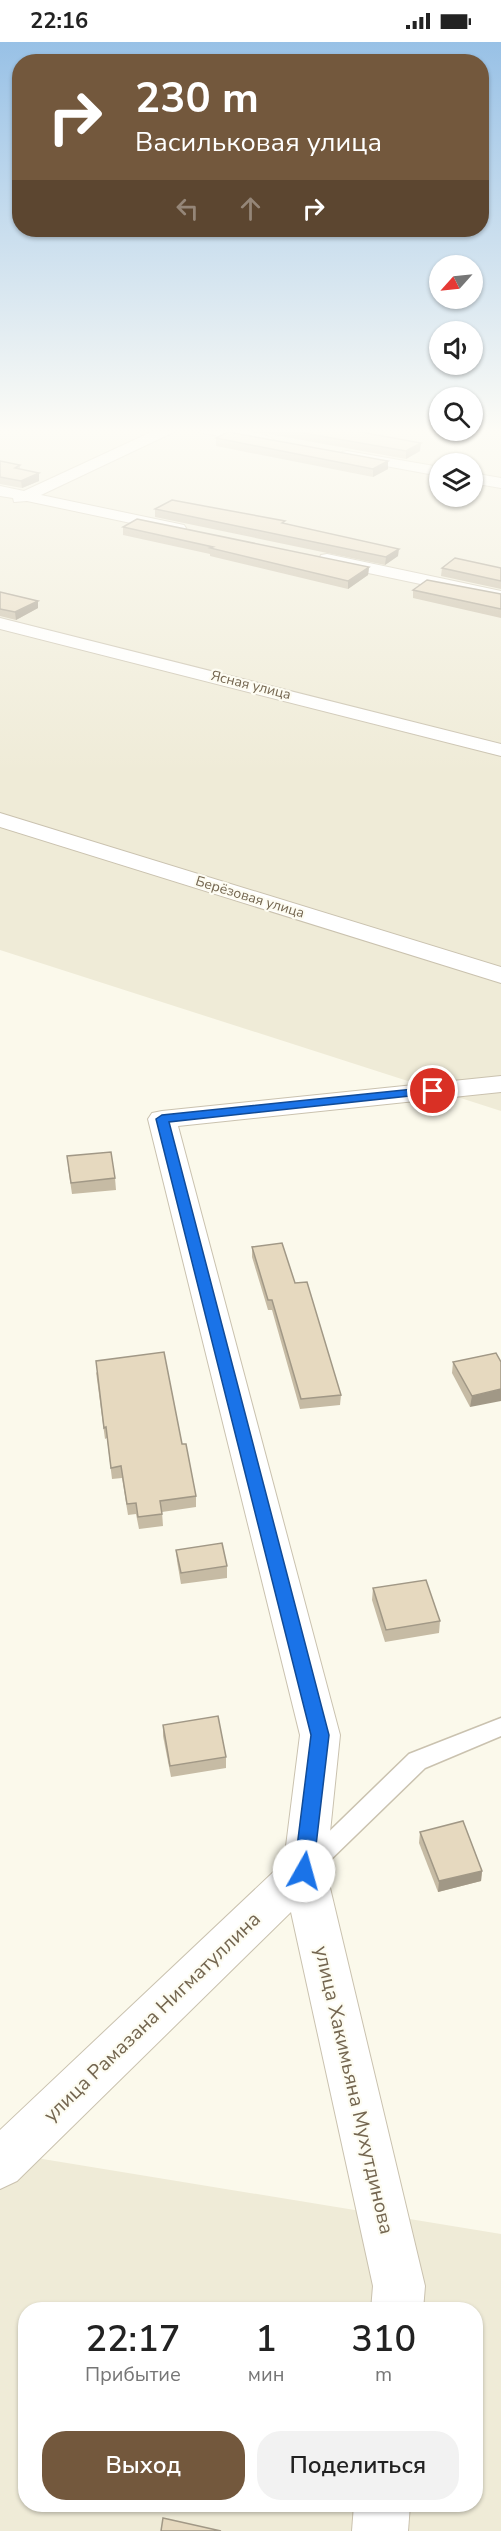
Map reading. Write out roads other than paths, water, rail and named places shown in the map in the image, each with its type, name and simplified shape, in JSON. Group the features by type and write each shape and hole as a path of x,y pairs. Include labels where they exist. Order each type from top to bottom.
{"street":[{"path":"316,557 501,596"},
{"name":"Ясная улица","path":"0,623 501,750"},
{"name":"Берёзовая улица","path":"0,820 501,975"},
{"name":"улица Хакимьяна Мухутдинова","path":"398,2302 399,2286 304,1871 320,1735 162,1119 501,1084"},
{"name":"улица Рамазана Нигматуллина","path":"0,2164 304,1871"},
{"path":"380,2531 381,2512"}],"lane":[{"path":"304,1871 417,1761 501,1727"}]}
